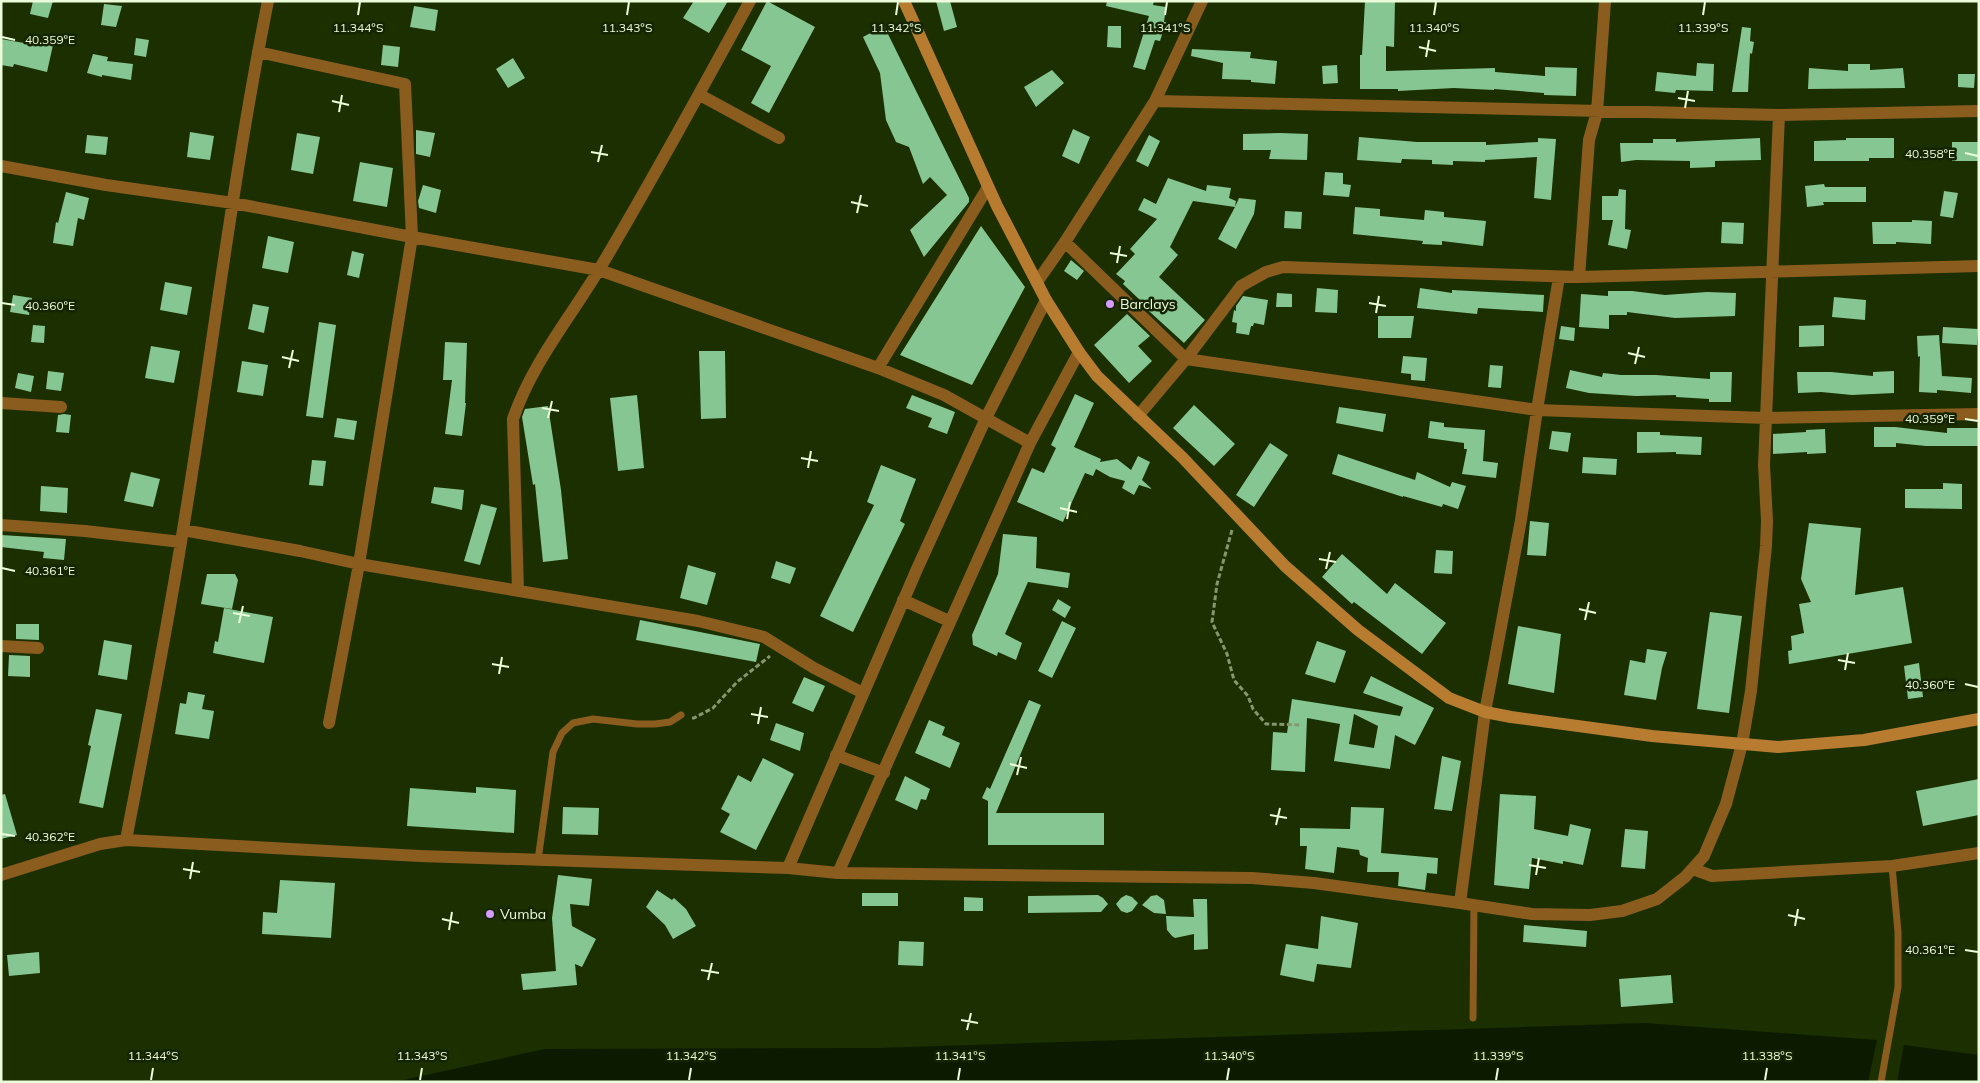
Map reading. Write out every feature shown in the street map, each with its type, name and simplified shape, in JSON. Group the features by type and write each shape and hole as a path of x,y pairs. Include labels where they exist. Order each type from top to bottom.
{"street":[{"path":"126,840 182,536 258,52 268,1"},
{"path":"518,590 513,419 520,400 544,353 599,270 700,95 750,1"},
{"path":"904,1 988,187 1046,300 1079,352 1097,376 1285,566 1358,630 1449,698 1485,712 1652,736 1778,747 1864,740 1979,718"},
{"path":"1037,282 1065,242 1155,101 1202,1"},
{"path":"1579,277 1589,140 1597,112 1605,1"},
{"path":"258,52 405,84 412,237 359,564 329,723"},
{"path":"700,95 779,138"},
{"path":"1155,101 1779,115 1979,111"},
{"path":"1,875 100,844 126,840 420,856 788,868 838,872 1252,878 1314,883 1532,914 1590,915 1622,911 1657,899 1685,877 1704,856 1726,804 1742,744 1751,691 1766,546 1767,521 1764,465 1779,115"},
{"path":"1,166 106,185 234,203 599,270 878,368 944,395 1030,443"},
{"path":"878,368 988,187"},
{"path":"1065,242 1186,359 1537,410 1766,418 1979,414"},
{"path":"1138,416 1186,359 1241,286 1266,272 1283,267 1579,277 1979,266"},
{"path":"1460,903 1485,712 1521,520 1559,276"},
{"path":"788,868 863,693 986,418 1046,300"},
{"path":"838,872 884,773 949,621 1030,443 1079,352"},
{"path":"1,403 61,407"},
{"path":"1,525 182,536 698,621 764,638 814,668 863,693"},
{"path":"904,600 949,621"},
{"path":"1,646 38,648"},
{"path":"836,755 884,773"},
{"path":"1693,869 1712,876 1892,866 1979,853"}],"lane":[{"path":"538,860 553,752 562,733 573,723 593,720 654,724 670,722 681,715"},
{"path":"1881,1082 1898,987 1898,932 1892,866"},
{"path":"1473,1018 1474,905"}],"path":[{"path":"1236,515 1217,584 1212,622 1227,654 1234,680 1248,696 1253,709 1266,724 1302,725"},
{"path":"681,715 694,718 713,708 736,682 761,664 779,647"}],"shaded area":[{"path":"1645,1023 1877,1040 1868,1082 394,1082 545,1049 878,1048"},
{"path":"1904,1045 1979,1055 1979,1082 1897,1082"}],"building":[{"path":"33,1 53,1 48,18 30,14"},
{"path":"694,1 728,1 709,33 683,18"},
{"path":"767,1 815,27 769,113 751,103 771,66 741,50"},
{"path":"936,1 950,1 957,27 944,31"},
{"path":"1107,1 1154,1 1153,5 1166,7 1164,22 1166,22 1160,41 1155,40 1145,70 1133,67 1149,16 1106,6"},
{"path":"1365,1 1395,1 1394,47 1386,46 1386,71 1495,68 1495,72 1545,76 1545,67 1577,68 1576,96 1544,95 1544,93 1494,89 1454,88 1398,91 1398,89 1360,89 1360,55 1362,55"},
{"path":"104,4 122,6 116,27 101,25"},
{"path":"414,6 438,10 435,31 410,27"},
{"path":"884,26 969,198 969,202 924,257 910,230 947,195 930,177 923,184 909,147 896,142 886,120 880,73 863,37"},
{"path":"1108,26 1121,26 1121,48 1107,47"},
{"path":"1742,27 1751,28 1750,41 1754,42 1752,54 1750,53 1748,92 1732,92"},
{"path":"136,38 149,40 146,57 134,55"},
{"path":"1,39 30,44 31,40 53,45 47,72 14,64 13,67 1,65"},
{"path":"383,45 400,47 398,67 381,65"},
{"path":"1192,49 1251,52 1250,58 1277,61 1275,84 1251,82 1251,80 1222,79 1223,63 1191,56"},
{"path":"93,54 108,57 107,61 133,64 131,80 102,75 102,77 87,73"},
{"path":"513,58 525,78 508,88 496,69"},
{"path":"1697,63 1714,64 1713,91 1676,90 1675,93 1655,91 1657,72 1696,76"},
{"path":"1848,64 1870,64 1870,70 1903,68 1905,88 1808,89 1809,68 1848,71"},
{"path":"1337,65 1338,83 1323,84 1322,66"},
{"path":"1052,70 1064,83 1036,107 1024,87"},
{"path":"1958,74 1975,74 1974,88 1958,87"},
{"path":"1073,129 1090,137 1079,164 1062,156"},
{"path":"416,130 435,133 430,157 416,154"},
{"path":"190,132 214,136 210,160 187,157"},
{"path":"297,133 320,137 313,174 291,170"},
{"path":"1243,134 1308,134 1307,160 1269,159 1271,150 1243,150"},
{"path":"87,135 108,137 106,155 85,153"},
{"path":"1149,135 1160,141 1148,167 1136,161"},
{"path":"1359,137 1417,142 1486,142 1486,145 1538,142 1538,138 1556,139 1551,200 1534,198 1537,157 1485,160 1485,162 1453,161 1453,165 1432,164 1432,160 1402,159 1401,163 1357,160"},
{"path":"1760,138 1761,160 1715,161 1715,167 1690,168 1690,161 1636,160 1621,162 1620,143 1653,143 1653,139 1676,139 1676,142"},
{"path":"1846,138 1894,138 1894,158 1869,158 1869,161 1814,161 1814,141 1846,140"},
{"path":"1952,142 1979,142 1979,161 1952,161"},
{"path":"360,162 393,168 387,207 353,201"},
{"path":"1325,172 1343,173 1343,184 1351,185 1349,197 1323,195"},
{"path":"1168,178 1206,191 1207,185 1231,188 1229,198 1236,201 1235,207 1193,201 1170,247 1178,255 1159,277 1205,320 1184,343 1139,302 1141,301 1123,284 1125,281 1116,274 1135,254 1130,249 1157,219 1138,210 1144,198 1156,204"},
{"path":"1824,184 1825,187 1866,187 1866,202 1823,202 1824,205 1807,207 1805,186"},
{"path":"423,185 441,190 436,213 419,208 418,201"},
{"path":"1619,189 1626,190 1625,229 1631,230 1627,249 1608,245 1613,220 1602,220 1602,196 1618,196"},
{"path":"1944,191 1958,193 1953,218 1940,216"},
{"path":"66,192 89,198 84,220 78,218 73,246 53,243 56,222 58,223"},
{"path":"1239,198 1256,200 1254,214 1236,249 1218,239"},
{"path":"1355,207 1380,209 1380,216 1424,220 1425,210 1444,212 1444,217 1486,221 1483,246 1442,241 1442,245 1422,244 1423,241 1353,234"},
{"path":"1285,211 1302,212 1301,229 1284,228"},
{"path":"1912,220 1932,221 1931,244 1896,242 1896,244 1873,244 1872,222 1912,222"},
{"path":"1722,222 1744,223 1743,244 1721,243"},
{"path":"981,226 1025,287 972,385 900,355"},
{"path":"268,236 294,242 288,273 262,268"},
{"path":"352,251 364,254 359,278 347,275"},
{"path":"1071,260 1084,271 1077,280 1064,271"},
{"path":"165,282 192,287 187,315 160,310"},
{"path":"1317,288 1338,290 1337,313 1315,312"},
{"path":"1420,288 1452,293 1452,290 1544,295 1543,312 1478,308 1477,314 1417,308"},
{"path":"1608,291 1632,291 1665,295 1707,292 1736,293 1735,316 1675,318 1627,312 1627,315 1609,315 1609,329 1579,327 1581,294 1608,296"},
{"path":"1277,293 1292,294 1292,307 1276,307"},
{"path":"13,295 32,298 29,315 10,312"},
{"path":"1243,296 1268,300 1264,325 1254,323 1251,326 1249,335 1236,333 1237,323 1232,322 1234,310 1236,311 1236,306"},
{"path":"1834,297 1866,300 1865,320 1832,317"},
{"path":"253,304 269,307 264,333 248,329"},
{"path":"1127,314 1150,336 1138,346 1152,361 1129,383 1094,345"},
{"path":"1378,316 1414,316 1411,338 1378,338"},
{"path":"319,322 336,325 323,418 306,416"},
{"path":"33,325 45,326 44,343 31,342"},
{"path":"1824,325 1824,346 1799,347 1799,326"},
{"path":"1561,326 1575,328 1574,341 1559,339"},
{"path":"1943,327 1978,329 1977,345 1942,343"},
{"path":"1939,335 1942,376 1972,378 1971,393 1937,390 1937,393 1919,392 1920,356 1918,357 1917,336"},
{"path":"445,342 467,343 466,403 462,436 445,434 452,380 443,380"},
{"path":"151,346 180,351 174,383 145,378"},
{"path":"699,351 725,351 726,418 701,419"},
{"path":"1403,356 1427,358 1425,381 1411,380 1411,374 1401,373"},
{"path":"242,361 268,365 263,396 237,392"},
{"path":"1490,365 1503,366 1501,388 1488,387"},
{"path":"1570,370 1602,377 1603,373 1710,379 1710,372 1732,372 1731,402 1709,402 1709,399 1676,397 1676,395 1636,396 1589,393 1566,388"},
{"path":"48,371 64,373 61,391 46,389"},
{"path":"1894,371 1894,393 1852,395 1821,392 1798,393 1797,372 1831,372 1873,376 1873,372"},
{"path":"18,373 34,376 31,392 15,388"},
{"path":"1075,394 1094,403 1074,447 1101,459 1100,462 1117,459 1131,470 1138,456 1150,462 1142,480 1152,489 1139,485 1134,495 1122,488 1125,481 1110,477 1096,469 1093,476 1085,473 1063,522 1017,502 1032,468 1044,473 1056,448 1051,445"},
{"path":"637,395 644,468 618,471 610,398"},
{"path":"912,395 955,412 947,434 928,427 932,418 906,408"},
{"path":"1194,405 1235,444 1214,466 1173,428"},
{"path":"548,406 561,490 568,559 543,562 535,484 533,485 522,417 525,409"},
{"path":"1339,407 1386,414 1383,432 1336,423"},
{"path":"58,415 71,415 69,433 56,432"},
{"path":"337,418 357,421 354,440 334,437"},
{"path":"1430,421 1444,423 1444,427 1485,430 1483,461 1498,463 1496,478 1462,474 1467,449 1464,449 1464,443 1428,438"},
{"path":"1874,427 1895,427 1947,433 1947,428 1979,428 1979,446 1926,446 1896,443 1896,447 1874,447"},
{"path":"1825,429 1826,453 1773,454 1773,434"},
{"path":"1552,431 1571,433 1568,452 1549,449"},
{"path":"1637,432 1660,432 1660,435 1702,437 1701,455 1676,454 1676,452 1637,453"},
{"path":"1270,443 1288,455 1254,507 1236,495"},
{"path":"1338,454 1415,480 1417,472 1450,487 1452,482 1466,486 1458,509 1443,504 1442,507 1403,497 1332,474"},
{"path":"1583,457 1617,459 1616,475 1582,473"},
{"path":"312,460 326,461 323,486 309,485"},
{"path":"881,465 916,479 900,521 905,524 853,632 820,616 874,505 867,502"},
{"path":"131,472 160,479 153,507 124,501"},
{"path":"1943,483 1962,484 1962,509 1905,508 1905,489 1943,489"},
{"path":"41,486 68,488 67,513 40,511"},
{"path":"434,487 464,490 462,510 431,503"},
{"path":"481,504 497,508 480,565 464,561"},
{"path":"1530,521 1549,523 1546,556 1527,555"},
{"path":"1809,523 1861,528 1855,595 1903,587 1912,643 1789,664 1788,651 1792,650 1791,636 1804,633 1799,604 1811,602 1801,579"},
{"path":"1003,534 1037,537 1036,568 1070,573 1068,588 1028,582 1005,634 1022,643 1016,660 998,652 997,656 973,645 972,635 998,574"},
{"path":"1,535 66,539 64,560 43,558 44,552 1,547"},
{"path":"1436,550 1453,551 1452,574 1434,573"},
{"path":"1342,554 1387,594 1395,583 1446,623 1422,654 1354,602 1352,604 1322,577"},
{"path":"776,561 796,568 790,584 771,578"},
{"path":"688,565 716,573 707,605 680,598"},
{"path":"207,574 235,574 238,580 232,609 201,604"},
{"path":"1058,599 1071,607 1065,618 1052,610"},
{"path":"224,608 273,617 264,663 213,653 215,641 218,642"},
{"path":"1710,612 1742,616 1729,713 1697,709"},
{"path":"640,620 760,644 756,662 636,640"},
{"path":"1062,621 1076,628 1052,678 1038,671"},
{"path":"16,624 39,624 39,640 16,639"},
{"path":"1518,626 1561,634 1554,693 1508,684"},
{"path":"104,640 132,645 127,680 98,675"},
{"path":"1317,641 1346,651 1335,683 1305,674"},
{"path":"1647,649 1667,652 1656,700 1624,695 1630,660 1645,663"},
{"path":"9,655 30,656 30,677 8,676"},
{"path":"1919,663 1923,697 1908,699 1904,666"},
{"path":"1371,676 1434,708 1415,745 1395,735 1390,769 1334,761 1340,724 1307,718 1305,772 1271,770 1273,732 1287,733 1292,699 1400,716 1403,707 1363,693","holes":["1354,714 1378,726 1374,748 1349,744"]},
{"path":"804,677 825,686 813,712 792,703"},
{"path":"188,692 205,695 202,709 214,711 209,739 175,734 180,703 186,704"},
{"path":"1029,700 1041,705 996,813 1104,813 1104,845 988,845 988,801 982,798 987,787 990,789"},
{"path":"96,709 122,714 103,808 79,803 91,746 88,745"},
{"path":"929,720 945,727 942,735 960,743 950,768 915,753"},
{"path":"776,723 804,733 800,751 770,740"},
{"path":"1442,756 1461,761 1452,811 1434,809"},
{"path":"763,758 794,774 756,850 720,832 730,814 721,809 738,775 751,782"},
{"path":"905,776 930,789 926,800 921,799 917,810 895,800"},
{"path":"1979,779 1979,815 1923,826 1916,791"},
{"path":"476,787 516,790 514,833 407,826 410,788 476,793"},
{"path":"5,794 17,835 1,839 1,795"},
{"path":"1500,794 1536,796 1534,829 1568,836 1570,824 1591,829 1583,865 1563,861 1563,864 1532,858 1529,889 1494,885"},
{"path":"563,807 599,808 598,835 562,834"},
{"path":"1351,807 1384,808 1381,853 1438,858 1437,874 1427,873 1425,890 1398,886 1399,872 1367,872 1368,858 1360,855 1359,850 1337,847 1334,873 1305,869 1307,846 1300,846 1300,828 1350,829"},
{"path":"1625,829 1648,831 1645,869 1621,867"},
{"path":"558,875 592,879 589,906 570,904 572,926 596,939 582,967 575,964 577,985 523,990 521,974 556,971 552,918"},
{"path":"280,880 335,883 331,938 262,934 263,912 277,913"},
{"path":"657,890 672,900 674,898 686,909 696,926 673,939 665,925 646,907"},
{"path":"862,893 898,893 898,906 862,906"},
{"path":"1098,895 1108,904 1101,912 1028,913 1028,896"},
{"path":"1126,895 1132,897 1138,903 1132,911 1127,913 1121,911 1116,904"},
{"path":"1157,895 1164,900 1166,914 1154,913 1142,905 1151,896"},
{"path":"964,897 983,898 983,911 964,911"},
{"path":"1193,899 1207,899 1208,949 1194,950 1194,934 1175,938 1167,930 1166,916 1194,917"},
{"path":"1321,916 1358,923 1351,968 1317,964 1314,982 1280,975 1286,944 1318,949"},
{"path":"1524,925 1587,931 1586,947 1523,942"},
{"path":"899,941 924,942 923,966 898,965"},
{"path":"39,952 40,973 9,976 7,955"},
{"path":"1671,975 1673,1003 1621,1007 1619,979"}],"place":[{"name":"Barclays","path":"1110,304"},
{"name":"Vumba","path":"490,914"}]}
